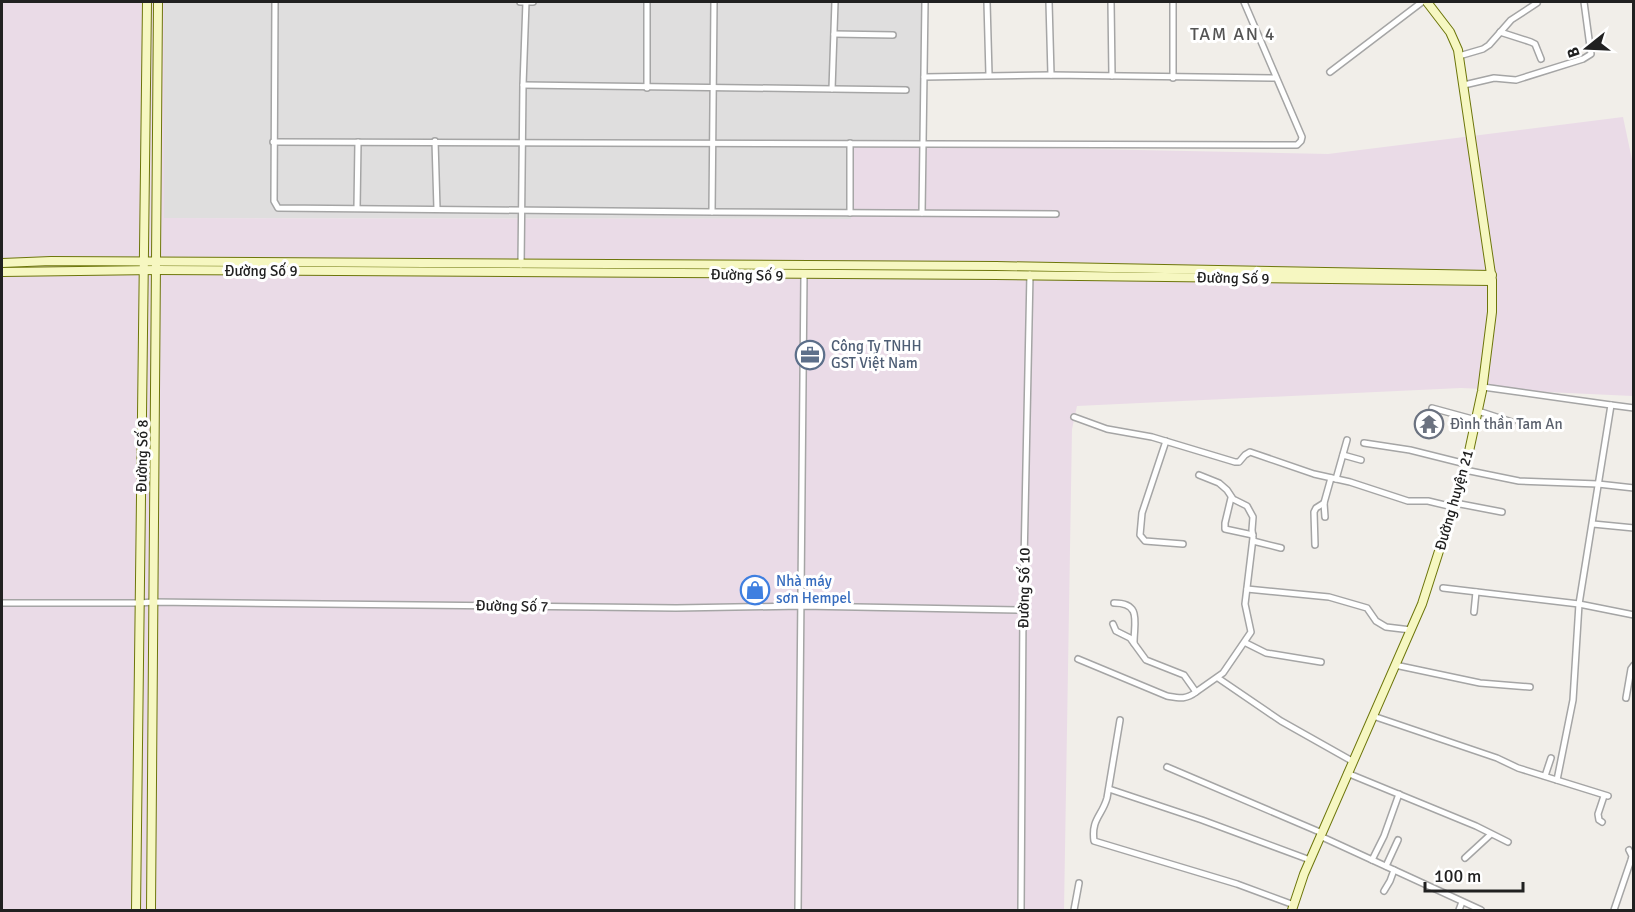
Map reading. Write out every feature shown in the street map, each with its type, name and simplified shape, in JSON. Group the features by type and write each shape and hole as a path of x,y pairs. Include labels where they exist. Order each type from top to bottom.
{"street":[{"name":"Đường Số 8","path":"136,910 147,2"},
{"name":"Đường Số 8","path":"151,910 158,2"},
{"path":"275,2 273,141 275,205 278,208 1056,214"},
{"path":"520,273 523,2 534,2"},
{"path":"647,2 647,88"},
{"path":"712,212 714,2"},
{"path":"832,89 835,2"},
{"path":"922,213 925,2"},
{"path":"987,2 989,75"},
{"path":"1049,2 1051,75"},
{"path":"1111,2 1112,76"},
{"path":"1173,2 1173,78"},
{"path":"1330,72 1422,2"},
{"name":"Đường huyện 21","path":"1294,909 1310,860 1425,596 1465,467 1483,387 1492,312 1492,278 1471,149 1464,85 1459,57 1450,32 1427,2"},
{"path":"1464,85 1494,78 1516,80 1583,59 1591,54 1584,2"},
{"path":"273,141 1297,146 1302,137 1247,3"},
{"path":"1459,57 1489,45 1511,20 1537,3"},
{"path":"1500,32 1535,44 1540,59"},
{"path":"834,34 893,35"},
{"path":"924,77 1051,75 1276,78"},
{"path":"523,85 906,90"},
{"path":"435,141 437,209"},
{"path":"357,208 358,142"},
{"path":"849,143 850,213"},
{"name":"Đường Số 9","path":"2,262 51,261 144,267"},
{"name":"Đường Số 9","path":"2,272 156,266 521,263 1030,266 1492,278"},
{"name":"Đường Số 9","path":"156,266 520,273 1492,278"},
{"name":"Đường Số 10","path":"1021,910 1023,610 1030,266"},
{"path":"798,910 804,275"},
{"path":"1483,387 1634,408"},
{"path":"1557,780 1573,700 1579,604 1611,405"},
{"path":"1432,408 1512,422"},
{"path":"1074,417 1107,429 1166,441 1235,462 1239,462 1250,452 1408,501 1428,501 1502,512"},
{"path":"1325,517 1324,503 1347,440"},
{"path":"1166,441 1142,513 1140,535 1145,541 1183,544"},
{"path":"1365,443 1410,450 1519,481 1598,484 1634,488"},
{"path":"1343,455 1361,460"},
{"path":"1078,659 1167,696 1181,699 1188,698 1218,678 1246,643 1252,627 1245,609 1254,517 1247,506 1231,498 1227,490 1219,483 1199,475"},
{"path":"1231,498 1225,523 1226,530 1281,548"},
{"path":"1315,545 1314,512 1324,503"},
{"path":"1593,524 1634,528"},
{"path":"1443,588 1579,604 1634,615"},
{"path":"1247,590 1329,597 1367,608 1376,621 1386,627 1411,630"},
{"path":"1474,612 1476,592"},
{"name":"Đường Số 7","path":"2,603 153,602 676,608 802,606 1023,610"},
{"path":"1114,603 1128,604 1133,608 1134,643"},
{"path":"1113,624 1116,631 1130,638 1146,660 1188,678 1196,692"},
{"path":"1246,643 1266,653 1321,662"},
{"path":"1395,665 1480,683 1530,687"},
{"path":"1626,698 1630,669 1634,665"},
{"path":"1218,678 1281,721 1352,761"},
{"path":"1373,716 1497,758 1518,768 1606,796 1598,814 1602,822"},
{"path":"1120,720 1105,807 1095,819 1094,839 1096,843 1236,884 1294,909"},
{"path":"1545,776 1551,758"},
{"path":"1167,767 1321,835 1481,910"},
{"path":"1347,773 1476,826 1508,842"},
{"path":"1109,789 1310,860"},
{"path":"1372,860 1384,836 1399,794"},
{"path":"1465,858 1490,835"},
{"path":"1386,866 1398,840"},
{"path":"1614,910 1632,854"},
{"path":"1384,891 1394,870"},
{"path":"1624,880 1634,883"},
{"path":"1074,910 1079,883"},
{"path":"1459,910 1462,902"}],"shaded area":[{"path":"2,2 164,2 164,218 851,219 853,144 1328,154 1623,117 1634,169 1633,396 1461,388 1077,406 1072,429 1064,910 2,910"},
{"path":"164,2 925,2 925,146 851,219 164,218"}],"place":[{"name":"Công Ty TNHH GST Việt Nam","path":"810,355"},
{"name":"Đình thần Tam An","path":"1429,424"},
{"name":"Nhà máy sơn Hempel","path":"755,590"}],"district":[{"name":"TAM AN 4","path":"1233,34"}]}
